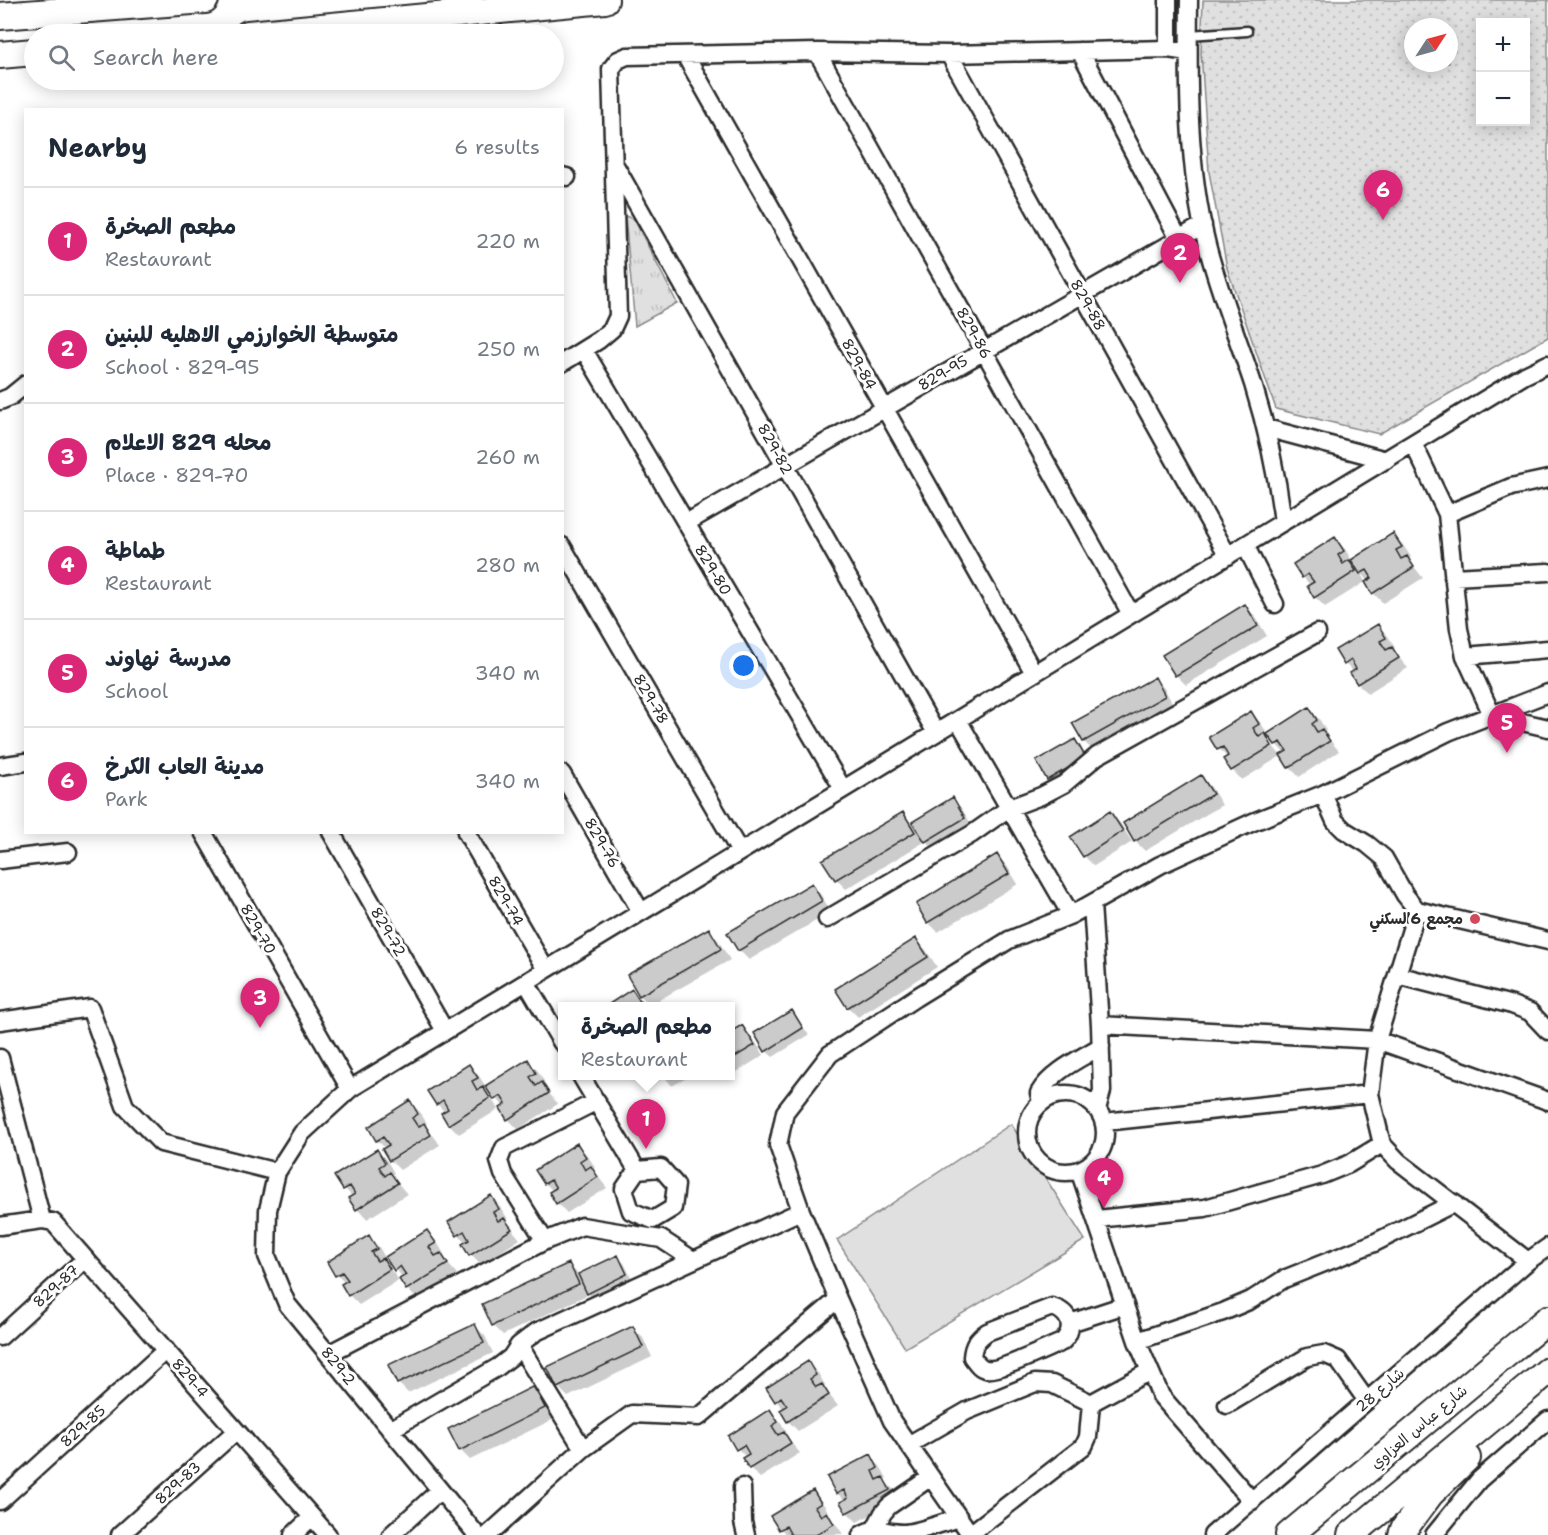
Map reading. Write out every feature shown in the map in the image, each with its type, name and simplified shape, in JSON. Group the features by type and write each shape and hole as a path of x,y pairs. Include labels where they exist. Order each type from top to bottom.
{"main road":[{"path":"0,16 87,4 205,0"},
{"path":"351,24 598,0"},
{"path":"0,55 24,53"},
{"name":"شارع عباس العزاوي","path":"1288,1535 1548,1319"},
{"path":"1352,1535 1548,1371"},
{"path":"1402,1535 1430,1494 1548,1376"}],"street":[{"path":"1168,0 1168,49"},
{"path":"1189,0 1191,143 1203,225 1211,260 1266,428 1280,492 1283,522"},
{"path":"564,362 612,329 618,316 611,69 618,60 627,56 817,52 949,54 1168,49 1188,43"},
{"path":"1080,51 1179,239"},
{"name":"829-86","path":"817,52 1131,614"},
{"name":"829-88","path":"949,54 1228,556"},
{"name":"829-84","path":"685,55 1034,674"},
{"name":"829-82","path":"614,164 936,733"},
{"name":"829-95","path":"686,522 1203,225"},
{"name":"829-80","path":"584,350 843,789"},
{"name":"829-2","path":"477,1535 287,1304 267,1256 267,1210 277,1172 302,1133 350,1089 1386,459 1525,375 1548,364"},
{"path":"0,401 10,397 24,386"},
{"path":"1266,428 1386,459"},
{"path":"1413,443 1447,514 1459,629 1465,656 1492,715"},
{"path":"1447,514 1511,487 1548,479"},
{"path":"1245,545 1275,604"},
{"name":"829-78","path":"564,549 740,852"},
{"path":"1454,577 1548,572"},
{"path":"827,919 972,834 1009,808 1064,784 1097,756 1317,633"},
{"path":"1465,656 1548,649"},
{"path":"1091,1403 1088,1437 1084,1446 970,1534 892,1421 838,1299 801,1211 778,1145 785,1112 830,1054 1009,940 1071,915 1160,865 1253,822 1323,794 1448,732 1548,693"},
{"path":"1492,715 1548,728"},
{"path":"958,720 1071,915"},
{"path":"0,766 24,762"},
{"name":"829-76","path":"564,777 641,912"},
{"path":"1323,794 1335,820 1344,830 1384,858 1405,895 1417,910 1548,941"},
{"name":"829-70","path":"204,834 350,1089"},
{"name":"829-72","path":"332,834 445,1031"},
{"name":"829-74","path":"467,834 546,970"},
{"path":"0,860 68,852"},
{"path":"1092,904 1101,1046 1100,1115 1105,1137 1101,1151 1092,1163 1079,1170 1064,1172 1048,1168 1036,1159 1029,1145 1027,1130 1031,1114 1041,1102 1054,1095 1070,1094 1085,1099 1100,1115"},
{"path":"1417,910 1377,1040 1370,1094 1382,1144 1398,1161 1528,1261"},
{"path":"1397,975 1512,1005 1530,1012 1548,1031"},
{"path":"526,982 558,1036"},
{"path":"0,1021 90,1008 125,1106 161,1143 277,1172"},
{"path":"1100,1025 1377,1040 1548,1101"},
{"path":"1041,1102 1039,1093 1044,1084 1101,1046"},
{"path":"0,1058 47,1221 0,1226"},
{"path":"584,1080 637,1170"},
{"path":"1100,1115 1370,1094"},
{"path":"545,1241 503,1174 499,1161 504,1148 597,1101"},
{"path":"1096,1220 1205,1208 1322,1175 1349,1164 1382,1144"},
{"path":"1079,1170 1137,1341 1161,1396 1252,1501"},
{"path":"1137,1341 1223,1312 1251,1300 1284,1279 1374,1243 1454,1203"},
{"path":"390,1430 498,1367 511,1357 519,1345 536,1332 801,1211"},
{"name":"829-4","path":"47,1221 86,1259 328,1535"},
{"path":"328,1354 545,1241 582,1226 661,1239 693,1260"},
{"name":"شارع 28","path":"1212,1535 1528,1261 1548,1247"},
{"name":"829-87","path":"0,1337 86,1259"},
{"path":"488,1535 583,1449 632,1414 699,1417 838,1299"},
{"path":"1070,1323 1125,1305"},
{"path":"1052,1307 1061,1310 1070,1323 1068,1336 1062,1342 999,1368 987,1370 979,1367 972,1357 973,1346 987,1332 1042,1310 1052,1307"},
{"path":"519,1345 583,1449"},
{"name":"829-85","path":"0,1502 166,1350"},
{"path":"1227,1405 1307,1357 1324,1354 1338,1360 1367,1401"},
{"path":"1091,1403 1150,1371"},
{"path":"908,1445 967,1411 1035,1383 1052,1384 1091,1403"},
{"path":"1434,1535 1479,1480 1548,1420"},
{"name":"829-83","path":"120,1535 236,1431"},
{"path":"868,1532 889,1506 931,1478"},
{"path":"742,1487 743,1522 746,1535"},
{"path":"391,1535 439,1491"},
{"path":"293,1535 312,1517"},
{"path":"868,1532 903,1533 959,1518"}],"lane":[{"path":"1188,43 1247,31"}],"green space":[{"path":"1203,0 1548,0 1548,337 1379,434 1276,409 1227,268 1209,172 1201,53"},
{"path":"625,216 634,219 677,303 635,326"},
{"path":"1011,1124 1085,1240 905,1348 837,1240"}],"building":[{"path":"1393,533 1402,547 1396,550 1401,559 1407,556 1414,567 1372,594 1365,582 1372,578 1367,570 1360,574 1351,560"},
{"path":"1335,537 1344,551 1338,555 1343,564 1349,560 1356,571 1314,598 1307,586 1314,582 1308,574 1302,578 1293,564"},
{"path":"1245,604 1258,626 1175,676 1162,655"},
{"path":"1378,624 1386,638 1380,641 1386,650 1392,647 1399,658 1357,684 1350,673 1356,669 1351,660 1344,665 1335,650"},
{"path":"1155,677 1165,696 1083,742 1072,723"},
{"path":"1309,707 1317,720 1312,724 1317,732 1322,729 1330,741 1288,768 1280,755 1287,751 1281,742 1275,745 1267,734"},
{"path":"1251,711 1259,724 1253,728 1259,737 1265,733 1272,746 1231,771 1223,759 1228,756 1223,747 1217,750 1209,737"},
{"path":"1075,739 1086,758 1047,780 1036,761"},
{"path":"1201,775 1213,794 1134,842 1123,823"},
{"path":"953,797 965,818 925,842 912,822"},
{"path":"1110,811 1123,831 1083,857 1070,837"},
{"path":"903,812 915,832 835,880 822,860"},
{"path":"997,854 1009,874 927,923 916,904"},
{"path":"812,883 822,901 738,951 727,933"},
{"path":"709,928 721,949 639,996 627,975"},
{"path":"916,938 928,957 847,1008 835,989"},
{"path":"632,989 640,1002 612,1002"},
{"path":"792,1010 803,1028 765,1052 754,1033"},
{"path":"742,1025 755,1045 735,1057 735,1029"},
{"path":"528,1059 536,1073 530,1077 536,1086 542,1082 549,1093 507,1120 500,1108 506,1104 501,1096 494,1100 485,1086"},
{"path":"469,1064 478,1078 472,1081 477,1090 483,1087 490,1098 448,1125 441,1113 448,1109 443,1100 436,1105 427,1091"},
{"path":"410,1100 418,1114 412,1118 418,1127 424,1123 431,1135 389,1161 382,1149 389,1145 383,1137 376,1141 368,1127"},
{"path":"577,1143 586,1157 580,1161 585,1170 591,1166 598,1177 556,1204 549,1192 556,1188 551,1180 544,1184 535,1170"},
{"path":"377,1149 385,1163 379,1167 385,1176 390,1172 398,1183 356,1210 348,1198 355,1194 350,1186 343,1190 334,1176"},
{"path":"491,1195 499,1209 493,1212 498,1221 504,1218 512,1229 469,1256 462,1244 469,1240 464,1231 457,1236 448,1222"},
{"path":"427,1230 436,1243 429,1247 435,1256 441,1253 448,1264 406,1290 399,1279 406,1275 400,1266 394,1271 385,1257"},
{"path":"369,1235 377,1249 371,1252 377,1261 383,1258 390,1269 348,1296 341,1284 348,1280 342,1272 335,1276 327,1262"},
{"path":"618,1255 627,1274 587,1294 578,1274"},
{"path":"569,1263 579,1284 492,1326 482,1304"},
{"path":"475,1324 484,1343 397,1384 388,1365"},
{"path":"633,1326 643,1347 557,1388 547,1367"},
{"path":"808,1361 816,1375 810,1379 816,1387 822,1384 829,1395 787,1422 780,1410 787,1406 781,1397 775,1402 766,1388"},
{"path":"534,1386 545,1408 459,1451 448,1429"},
{"path":"770,1409 778,1422 772,1426 778,1435 784,1432 791,1443 749,1469 742,1458 749,1454 744,1445 736,1450 728,1436"},
{"path":"871,1454 878,1468 873,1471 877,1480 883,1477 890,1490 846,1513 840,1502 848,1498 844,1490 836,1494 827,1477"},
{"path":"813,1490 821,1503 815,1507 821,1516 827,1512 834,1524 816,1535 791,1535 786,1526 779,1530 770,1516"}],"place":[{"name":"مدينة العاب الكرخ","path":"1383,220"},
{"name":"متوسطة الخوارزمي الاهليه للبنين","path":"1180,283"},
{"name":"مدرسة نهاوند","path":"1507,753"},
{"name":"مجمع 6السكني","path":"1475,919"},
{"name":"محله 829 الاعلام","path":"260,1028"},
{"name":"مطعم الصخرة","path":"646,1149"},
{"name":"طماطة","path":"1104,1208"}]}
